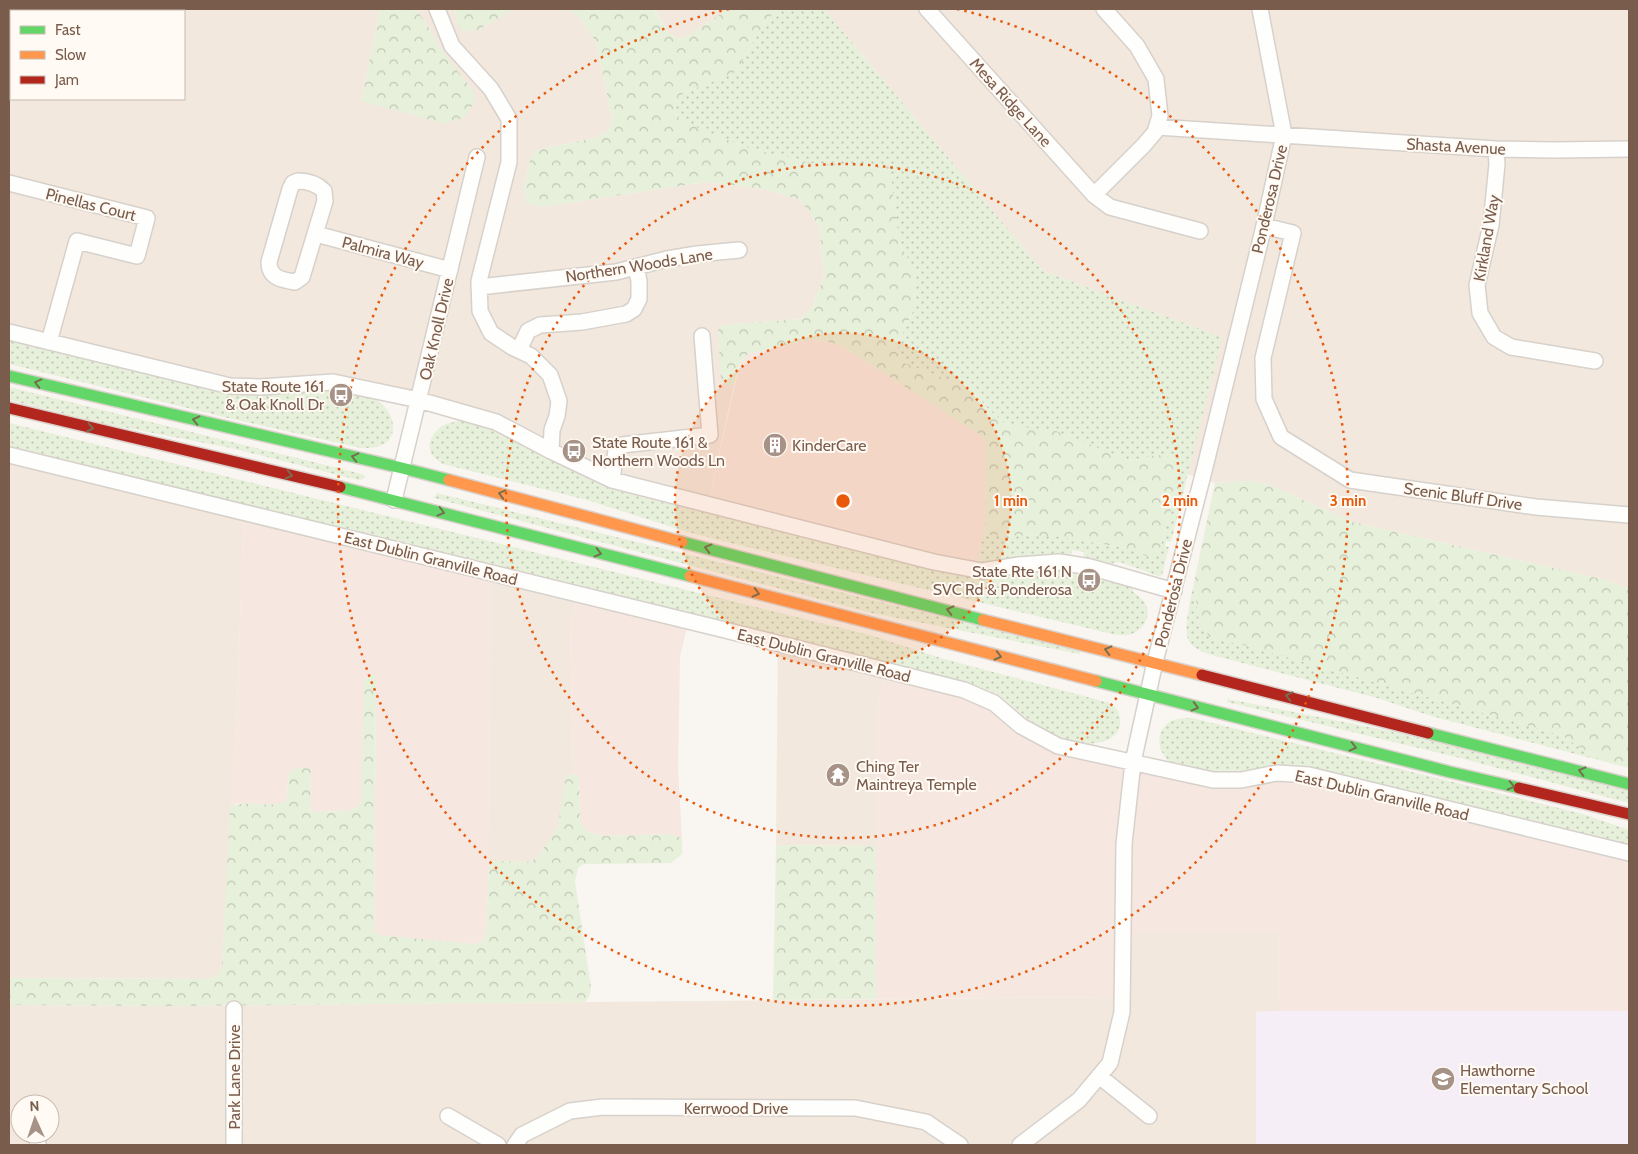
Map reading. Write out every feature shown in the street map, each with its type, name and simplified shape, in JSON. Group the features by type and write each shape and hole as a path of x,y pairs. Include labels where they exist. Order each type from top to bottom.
{"main road":[{"path":"9,376 402,468 791,570 1629,784"},
{"path":"9,408 394,500 1450,772 1629,814"},
{"path":"886,627 992,643"},
{"path":"1116,665 1155,662"},
{"path":"1148,694 1173,689"},
{"path":"1227,693 1458,740"}],"street":[{"path":"437,9 452,46 491,89 509,119 509,162 478,287 480,311 491,333 512,347 531,356 550,375 559,400 558,416 552,430 550,451"},
{"name":"Mesa Ridge Lane","path":"927,9 1094,195 1110,207 1200,231"},
{"path":"1094,195 1144,145 1157,127 1160,116 1156,79 1138,46 1104,9"},
{"name":"Ponderosa Drive","path":"1020,1145 1079,1100 1110,1063 1122,1012 1124,844 1133,762 1155,662 1264,226 1284,135 1260,9"},
{"name":"Shasta Avenue","path":"1157,127 1496,149 1629,149"},
{"name":"Kirkland Way","path":"1496,149 1497,164 1490,225 1477,285 1480,313 1494,337 1511,347 1595,361"},
{"name":"Oak Knoll Drive","path":"394,500 477,157"},
{"path":"298,180 315,184 324,191 326,201 316,234 300,280 295,282 272,275 269,262 290,189 293,183 298,180"},
{"name":"Pinellas Court","path":"9,183 147,218 137,256 77,241 49,342"},
{"name":"Scenic Bluff Drive","path":"1264,226 1293,233 1263,358 1264,399 1281,437 1350,480 1536,507 1629,515"},
{"name":"Palmira Way","path":"316,234 450,270"},
{"name":"Northern Woods Lane","path":"478,287 616,272 674,258 739,250"},
{"path":"519,350 528,332 540,325 591,320 626,314 634,309 639,298 639,281 636,267"},
{"path":"9,332 230,386 260,387 333,382 419,400 496,422 550,451 612,480 934,562 982,571 1019,565 1059,562 1090,567 1174,591"},
{"path":"612,480 616,450 622,445 710,435 702,336"},
{"name":"East Dublin Granville Road","path":"9,454 964,690 994,703 1021,726 1058,746 1214,780 1241,780 1277,773 1309,775 1629,853"},
{"name":"Park Lane Drive","path":"234,1009 234,1145"},
{"path":"1099,1076 1149,1116"},
{"name":"Kerrwood Drive","path":"515,1145 522,1135 570,1111 603,1107 855,1108 926,1122 960,1145"},
{"path":"448,1116 498,1145"}],"shaded area":[{"path":"9,9 380,9 361,101 441,50 426,23 418,12 413,9 454,9 458,24 478,30 514,9 566,9 579,16 596,42 612,118 609,130 595,138 537,150 531,156 524,188 526,202 540,207 707,182 764,189 800,200 819,225 824,276 812,308 800,319 722,325 727,385 734,384 706,512 618,491 597,483 486,427 355,393 303,392 258,395 223,392 9,340"},
{"path":"655,9 728,9 688,36 680,39 668,33"},
{"path":"824,9 1629,9 1629,589 1606,580 1353,522 1267,484 1247,481 1215,483 1187,474 1221,337 1043,271"},
{"path":"812,339 838,344 979,434 987,441 985,526 975,578 706,512 740,363 748,354"},
{"path":"9,446 244,504 237,708 222,968 219,975 210,979 9,978"},
{"path":"244,504 491,565 489,867 486,931 483,941 474,944 388,937 378,935 374,931 376,680 361,802 357,808 348,811 311,812 311,769 289,773 286,801 277,805 238,803 230,807 237,708"},
{"path":"490,580 576,602 570,622 573,774 566,776 559,826 538,857 529,862 494,861 489,867"},
{"path":"581,587 690,615 680,657 678,768 682,838 672,834 603,836 588,832 580,822 579,777 573,774 570,622"},
{"path":"778,636 889,664 876,710 876,846 776,845"},
{"path":"889,664 970,684 993,692 1035,725 1079,743 1092,744 1174,766 1227,774 1273,766 1292,765 1316,769 1629,847 1629,1011 1279,1011 1278,933 1126,933 1124,997 876,999 876,710"},
{"path":"1126,933 1278,933 1279,1011 1256,1012 1256,1145 9,1145 9,1005 167,1006 1124,997"},
{"name":"Hawthorne Elementary School","path":"1629,1011 1629,1145 1256,1145 1256,1012"}],"green space":[{"path":"380,9 413,9 418,12 441,50 474,92 474,103 464,118 442,123 361,101"},
{"path":"454,9 514,9 478,30 462,31"},
{"path":"566,9 654,9 668,33 680,39 688,36 728,9 777,9 762,27 736,72 684,93 674,101 674,108 679,120 745,147 811,163 875,166 891,178 899,241 914,271 915,307 897,345 904,363 971,388 986,407 1006,425 1056,431 1131,461 1157,455 1176,458 1180,463 1181,473 1159,553 1150,558 1132,549 1056,536 990,535 985,526 986,440 838,344 812,339 748,354 740,363 734,384 727,385 721,379 718,330 722,325 800,319 812,308 824,276 819,225 800,200 764,189 707,182 540,207 526,202 524,188 531,156 537,150 595,138 609,130 612,118 596,42 579,16"},
{"path":"777,9 824,9 1043,271 1222,337 1171,542 1166,541 1165,546 1169,547 1162,575 1158,576 1120,562 1109,564 1083,558 1084,552 1072,550 1071,556 1048,555 978,562 985,526 990,535 1056,536 1132,549 1150,557 1159,553 1181,473 1180,463 1157,455 1131,461 1056,432 1006,425 986,407 971,388 904,363 897,345 915,307 914,271 899,241 891,178 875,166 811,163 745,147 679,121 674,108 674,101 684,93 736,72 762,27"},
{"path":"9,340 223,392 244,395 269,395 320,390 345,391 369,397 381,403 392,419 393,431 391,437 384,444 361,448 224,417 9,364"},
{"path":"9,387 365,476 364,479 358,480 231,448 106,424 9,400"},
{"path":"461,420 486,427 597,483 618,491 954,574 989,578 1057,570 1073,571 1108,580 1133,588 1133,592 1145,603 1148,613 1147,618 1145,623 1132,634 1108,633 722,541 587,500 443,464 431,453 430,445 432,438 442,426"},
{"path":"9,423 870,635 944,659 1110,703 1118,711 1120,727 1117,733 1106,741 1091,744 1072,741 1040,727 995,693 970,684 9,446"},
{"path":"1247,481 1267,484 1353,522 1606,580 1629,589 1629,768 1602,761 1561,735 1259,649 1209,637 1198,616 1194,582 1215,483"},
{"path":"437,493 1080,651 1080,654 872,613 434,498"},
{"path":"1194,582 1198,616 1209,637 1259,649 1561,735 1602,761 1431,716 1377,698 1203,652 1193,646 1187,636 1187,621"},
{"path":"375,674 374,931 378,935 474,944 483,941 486,931 489,867 494,861 529,862 538,857 558,826 566,776 573,774 579,777 580,822 588,832 603,836 672,834 682,838 682,854 671,863 584,864 578,868 575,881 591,987 590,995 585,1002 167,1006 9,1005 9,978 210,979 219,975 222,967 230,807 286,801 289,773 298,767 311,769 311,812 348,811 357,808 361,802 364,681 368,676"},
{"path":"1228,699 1399,733 1629,791 1629,803 1460,758 1227,702"},
{"path":"1192,718 1583,814 1629,830 1629,847 1316,769 1280,765 1218,774 1181,768 1171,763 1165,756 1159,740 1162,730 1173,720"},
{"path":"776,845 876,846 876,999 773,1000"}],"traffic: fast":[{"path":"9,376 449,480"},
{"path":"340,487 690,576"},
{"path":"682,542 983,620"},
{"path":"1096,681 1519,788"},
{"path":"1428,733 1629,784"}],"traffic: slow":[{"path":"449,480 682,542"},
{"path":"690,576 1096,681"},
{"path":"983,620 1202,675"}],"traffic: jam":[{"path":"9,408 340,487"},
{"path":"1202,675 1428,733"},
{"path":"1519,788 1629,814"}],"place":[{"name":"State Route 161 & Oak Knoll Dr","path":"341,395"},
{"name":"KinderCare","path":"775,445"},
{"name":"State Route 161 & Northern Woods Ln","path":"574,451"},
{"name":"State Rte 161 N SVC Rd & Ponderosa","path":"1089,580"},
{"name":"Ching Ter Maintreya Temple","path":"838,775"},
{"name":"Hawthorne Elementary School","path":"1443,1079"}]}
